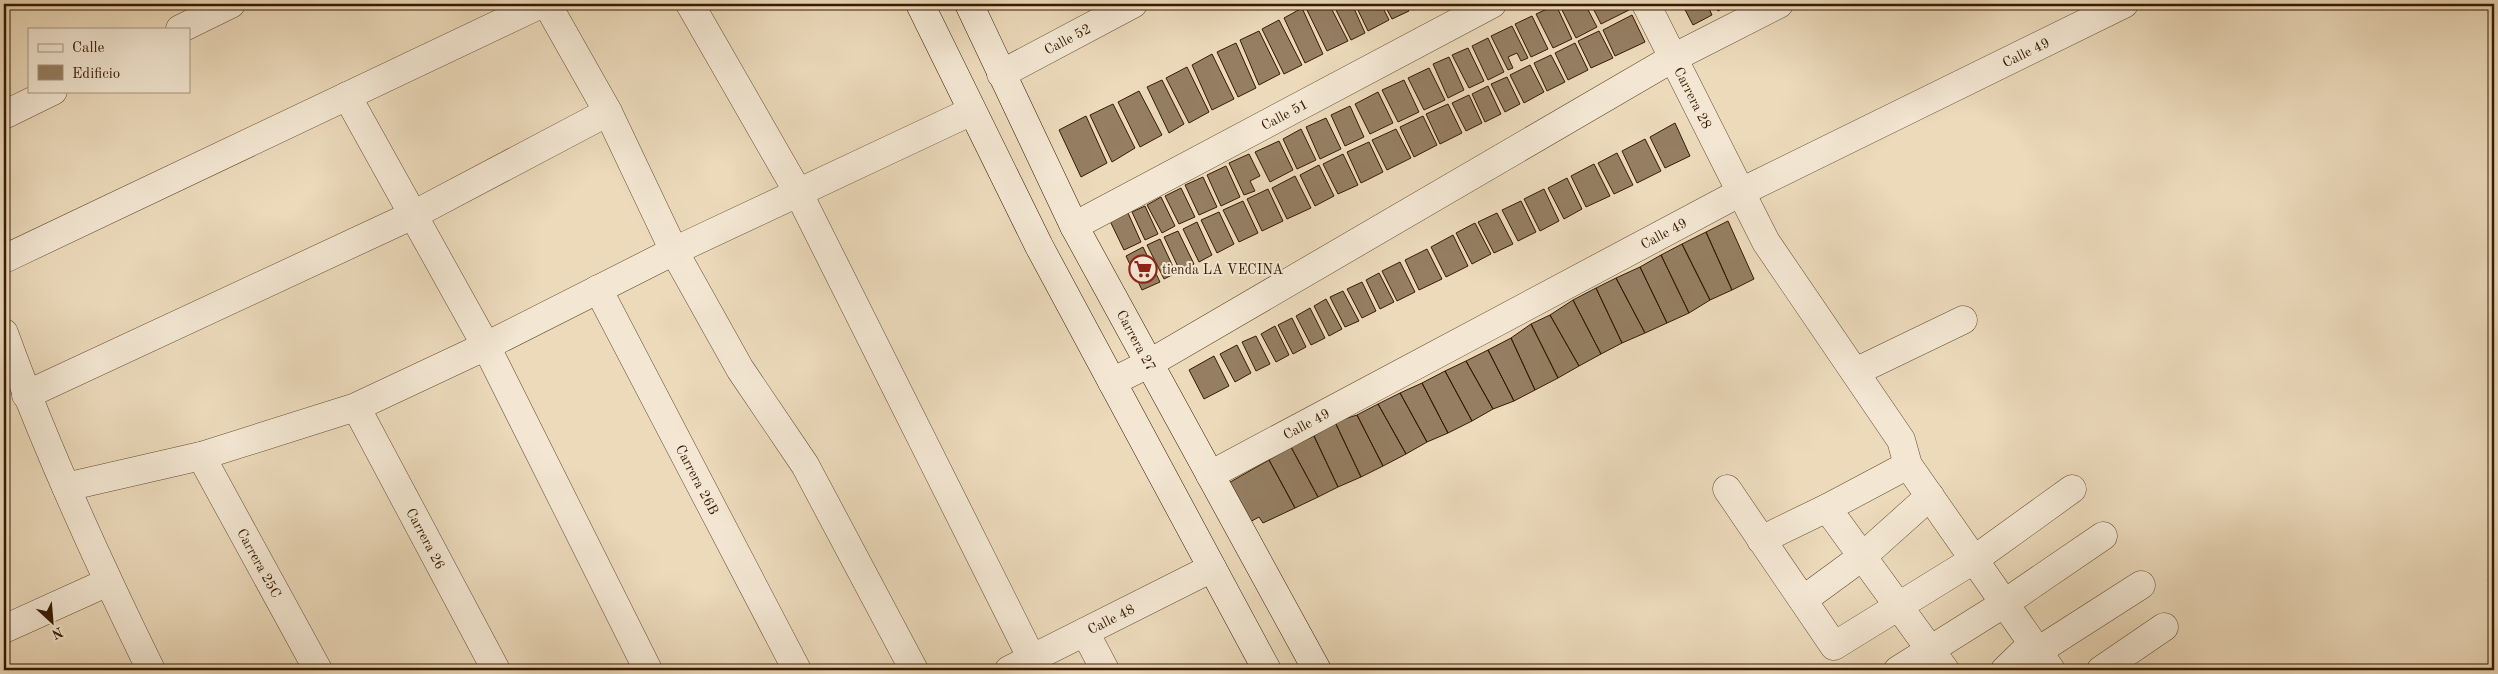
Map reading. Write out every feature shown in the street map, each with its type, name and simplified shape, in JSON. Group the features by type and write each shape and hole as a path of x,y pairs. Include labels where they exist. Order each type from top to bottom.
{"street":[{"path":"182,28 231,4"},
{"path":"4,259 541,4"},
{"path":"548,4 608,112 674,252 740,369 805,465 914,670"},
{"path":"690,4 799,194 1021,664"},
{"path":"920,4 1039,246 1267,670"},
{"name":"Carrera 27","path":"969,4 1074,226 1317,670"},
{"name":"Calle 52","path":"1001,74 1133,4"},
{"name":"Calle 51","path":"1074,226 1492,4"},
{"name":"Carrera 28","path":"1646,4 1766,242 1901,440 1908,465 2041,655"},
{"path":"1112,382 1150,363 1673,58 1780,4"},
{"name":"Calle 49","path":"1210,475 1741,192 2124,4"},
{"path":"4,115 51,92"},
{"path":"347,96 486,346 648,670"},
{"path":"66,487 201,456 356,407 486,346 674,252 972,111"},
{"path":"26,395 413,215 608,112"},
{"name":"Carrera 26B","path":"598,289 797,670"},
{"path":"1855,372 1963,320"},
{"path":"4,333 26,395 66,487 108,582 151,670"},
{"name":"Carrera 26","path":"356,407 496,670"},
{"name":"Carrera 25C","path":"201,456 318,670"},
{"path":"1761,540 1908,465"},
{"path":"1727,489 1834,646 1975,559 2072,489"},
{"path":"1803,600 1862,556 1930,496"},
{"path":"1827,508 1938,660"},
{"path":"1898,670 1938,660 2005,603 2103,536"},
{"name":"Calle 48","path":"1021,664 1212,568"},
{"path":"4,629 108,582"},
{"path":"2005,670 2041,655 2141,585"},
{"path":"2101,670 2164,627"},
{"path":"1085,632 1105,670"}],"building":[{"path":"1329,4 1348,41 1327,51 1305,6"},
{"path":"1333,4 1352,4 1365,33 1351,40"},
{"path":"1355,4 1381,4 1389,20 1368,31"},
{"path":"1384,4 1405,4 1409,11 1392,19"},
{"path":"1410,4 1423,4 1413,10"},
{"path":"1559,4 1585,4 1597,27 1576,38"},
{"path":"1591,4 1626,4 1629,10 1601,24"},
{"path":"1682,4 1707,4 1712,15 1693,25"},
{"path":"1714,4 1731,4 1718,11"},
{"path":"1556,5 1572,39 1553,48 1536,14"},
{"path":"1302,8 1323,54 1305,63 1284,18"},
{"path":"1632,15 1645,42 1615,56 1603,30"},
{"path":"1532,16 1548,49 1531,57 1515,24"},
{"path":"1279,20 1302,65 1284,74 1262,29"},
{"path":"1512,26 1528,58 1521,61 1517,53 1508,57 1513,68 1508,70 1491,36"},
{"path":"1259,31 1280,74 1259,85 1240,40"},
{"path":"1599,31 1613,58 1591,68 1578,41"},
{"path":"1488,38 1504,72 1488,80 1472,46"},
{"path":"1236,43 1256,88 1238,97 1217,52"},
{"path":"1575,43 1588,70 1568,80 1555,53"},
{"path":"1468,48 1484,81 1469,88 1452,55"},
{"path":"1212,54 1234,99 1212,110 1192,65"},
{"path":"1551,55 1565,82 1547,91 1534,63"},
{"path":"1449,57 1464,90 1448,98 1433,64"},
{"path":"1530,65 1544,92 1524,103 1510,75"},
{"path":"1187,67 1209,112 1189,123 1166,78"},
{"path":"1429,68 1445,100 1424,110 1408,78"},
{"path":"1507,77 1520,104 1505,112 1491,84"},
{"path":"1162,80 1184,124 1169,133 1147,87"},
{"path":"1404,80 1419,112 1398,122 1382,90"},
{"path":"1488,86 1501,114 1485,122 1472,94"},
{"path":"1139,91 1162,135 1140,147 1118,102"},
{"path":"1378,92 1393,123 1370,134 1355,104"},
{"path":"1469,95 1482,123 1466,131 1452,103"},
{"path":"1113,104 1135,148 1112,162 1090,115"},
{"path":"1448,104 1462,133 1440,144 1426,114"},
{"path":"1350,106 1364,137 1345,146 1331,115"},
{"path":"1086,116 1107,163 1081,177 1059,130"},
{"path":"1423,116 1437,145 1414,157 1400,127"},
{"path":"1326,118 1341,149 1320,159 1306,127"},
{"path":"1675,123 1690,156 1665,168 1650,137"},
{"path":"1301,129 1316,160 1297,169 1283,139"},
{"path":"1396,129 1411,158 1387,170 1372,140"},
{"path":"1645,139 1661,171 1637,183 1622,151"},
{"path":"1279,141 1293,170 1270,182 1255,152"},
{"path":"1369,142 1383,172 1361,183 1347,152"},
{"path":"1617,153 1633,185 1614,194 1598,163"},
{"path":"1249,154 1260,176 1250,181 1255,191 1244,195 1229,163"},
{"path":"1343,154 1358,185 1338,194 1323,164"},
{"path":"1594,164 1610,196 1586,207 1571,176"},
{"path":"1319,165 1334,196 1315,206 1300,175"},
{"path":"1226,166 1240,197 1221,206 1207,175"},
{"path":"1295,176 1311,208 1287,219 1272,188"},
{"path":"1203,177 1217,207 1199,215 1185,185"},
{"path":"1567,178 1582,209 1564,219 1548,188"},
{"path":"1181,188 1195,217 1179,224 1165,196"},
{"path":"1268,189 1283,221 1262,231 1247,199"},
{"path":"1544,189 1559,221 1540,231 1524,199"},
{"path":"1161,197 1175,226 1162,233 1147,205"},
{"path":"1243,201 1258,233 1239,242 1223,210"},
{"path":"1521,201 1536,232 1518,241 1502,210"},
{"path":"1145,206 1158,234 1145,240 1132,212"},
{"path":"1219,212 1234,244 1217,253 1201,220"},
{"path":"1128,213 1141,242 1124,250 1110,221"},
{"path":"1497,213 1513,244 1494,253 1478,222"},
{"path":"1728,221 1754,279 1732,290 1706,232"},
{"path":"1197,222 1212,255 1199,262 1183,229"},
{"path":"1475,223 1491,254 1472,264 1456,233"},
{"path":"1178,231 1194,264 1180,271 1164,237"},
{"path":"1706,232 1732,290 1710,300 1682,244"},
{"path":"1453,235 1468,266 1446,277 1431,247"},
{"path":"1160,239 1176,273 1164,279 1147,245"},
{"path":"1682,244 1710,300 1689,313 1661,255"},
{"name":"tienda LA VECINA","path":"1143,247 1160,282 1142,290 1126,256"},
{"path":"1427,249 1442,279 1419,290 1405,260"},
{"path":"1661,255 1689,313 1667,323 1640,267"},
{"path":"1400,262 1415,292 1397,301 1382,271"},
{"path":"1640,267 1667,323 1645,333 1616,278"},
{"path":"1379,273 1394,302 1380,309 1366,280"},
{"path":"1616,278 1645,333 1622,343 1596,288"},
{"path":"1362,282 1376,311 1362,318 1347,289"},
{"path":"1596,288 1622,343 1601,354 1573,300"},
{"path":"1343,291 1359,321 1345,327 1330,297"},
{"path":"1326,299 1342,329 1329,336 1314,306"},
{"path":"1573,300 1601,354 1579,366 1550,315"},
{"path":"1310,308 1325,338 1311,345 1296,316"},
{"path":"1550,315 1579,366 1558,378 1531,324"},
{"path":"1292,318 1306,347 1293,354 1278,325"},
{"path":"1531,324 1558,378 1535,390 1511,338"},
{"path":"1275,326 1289,355 1276,362 1261,334"},
{"path":"1256,336 1270,364 1256,371 1242,342"},
{"path":"1511,338 1535,390 1514,401 1488,350"},
{"path":"1237,345 1251,373 1235,382 1220,354"},
{"path":"1488,350 1514,401 1493,409 1466,361"},
{"path":"1214,356 1229,386 1204,399 1189,370"},
{"path":"1466,361 1493,409 1472,421 1445,371"},
{"path":"1445,371 1472,421 1448,433 1422,383"},
{"path":"1422,383 1448,433 1427,442 1400,393"},
{"path":"1400,393 1427,442 1406,454 1378,404"},
{"path":"1378,404 1406,454 1383,466 1357,415"},
{"path":"1357,415 1383,466 1361,477 1335,422"},
{"path":"1335,422 1361,477 1338,487 1314,436"},
{"path":"1314,436 1338,487 1318,497 1291,447"},
{"path":"1291,447 1318,497 1295,508 1269,460"},
{"path":"1269,460 1295,508 1263,523 1259,517 1248,523 1225,485"},
{"path":"2494,577 2494,590 2488,580"}],"place":[{"name":"tienda LA VECINA","path":"1143,269"}]}
